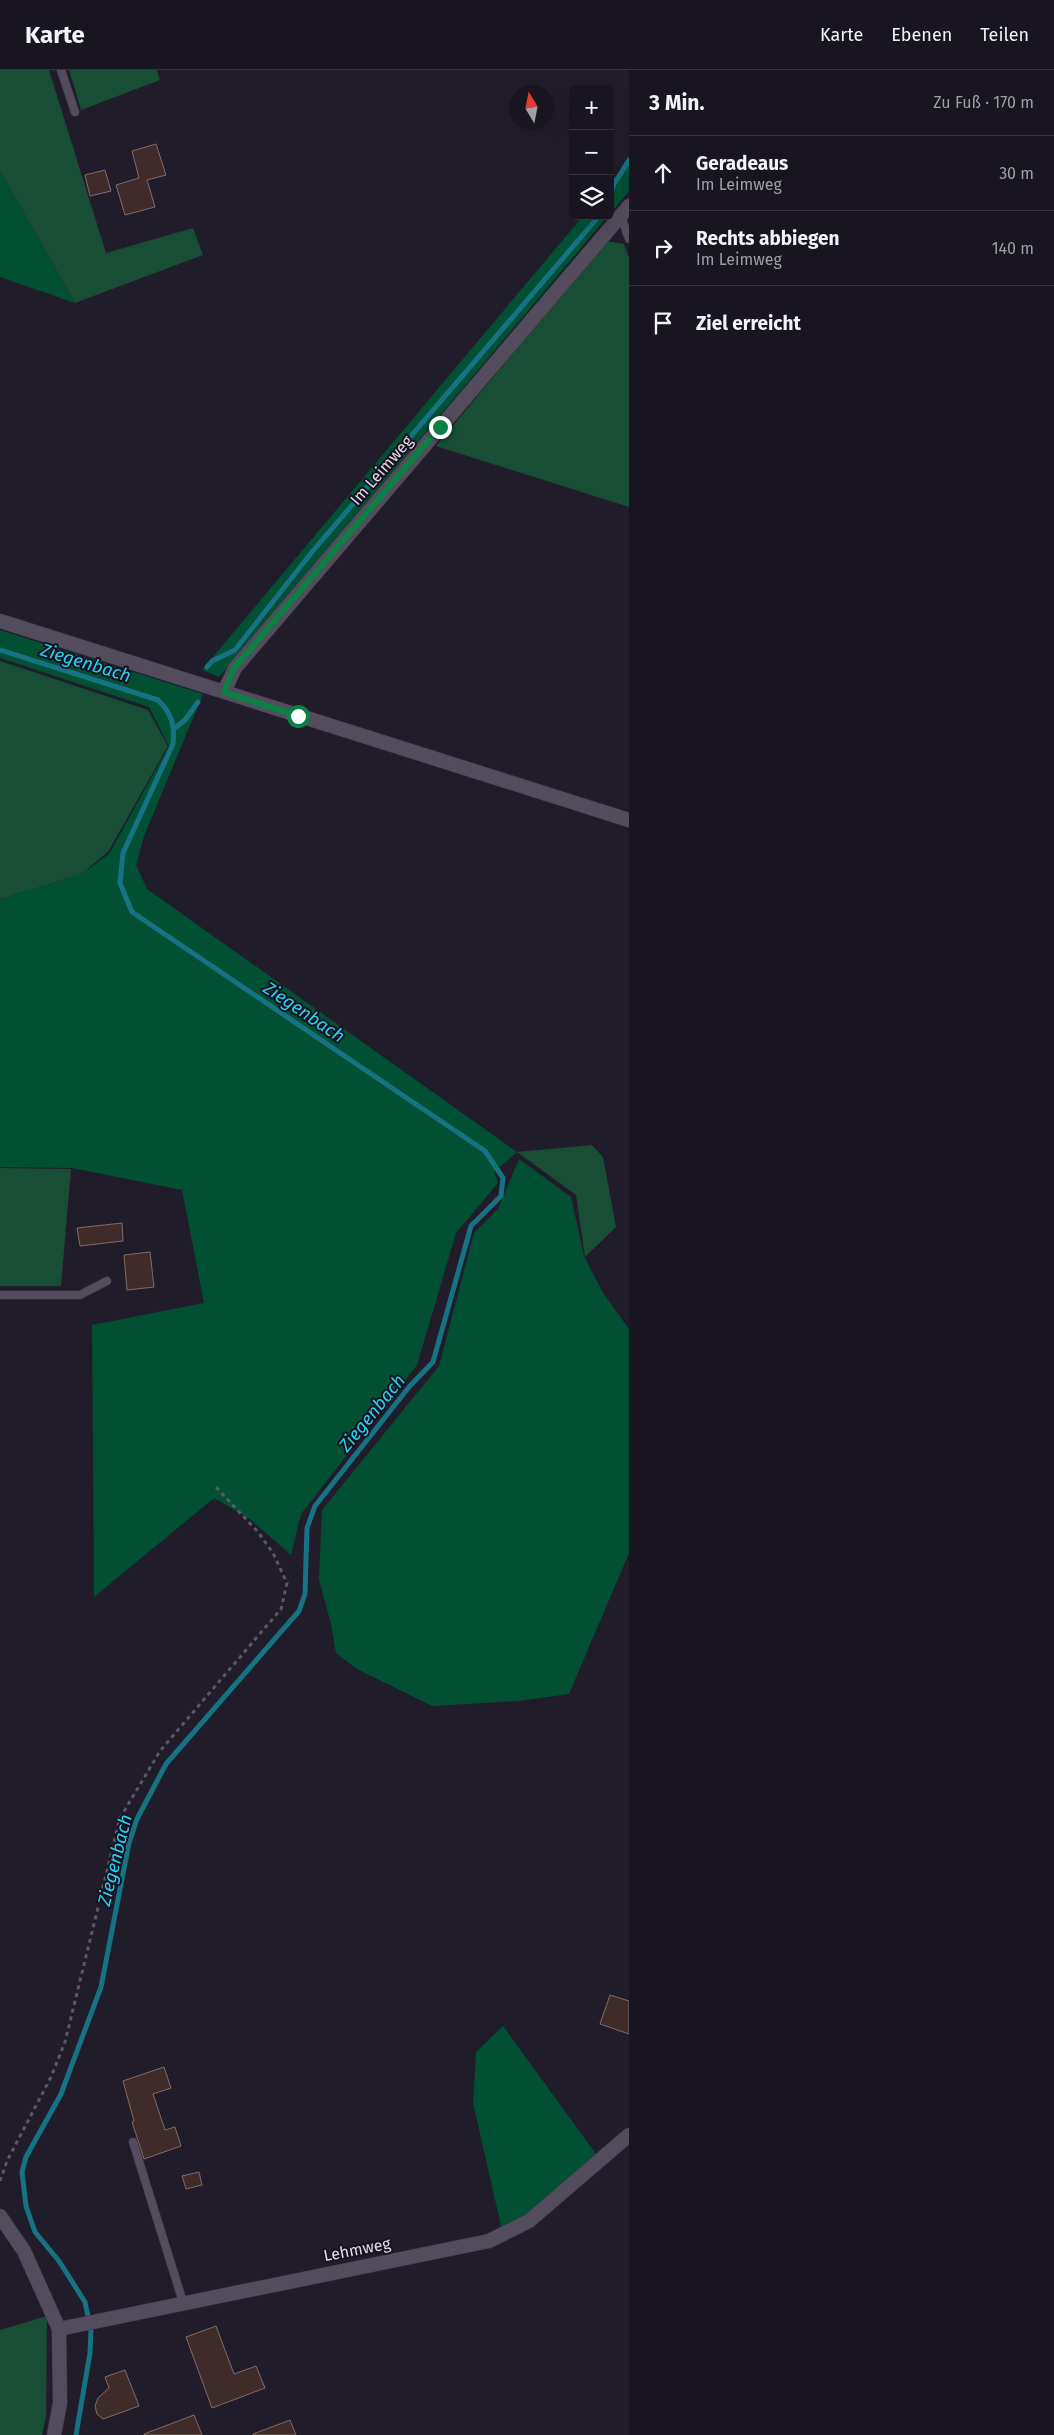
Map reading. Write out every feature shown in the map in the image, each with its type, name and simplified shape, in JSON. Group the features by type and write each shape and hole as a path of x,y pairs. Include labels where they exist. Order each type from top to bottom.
{"street":[{"name":"Im Leimweg","path":"224,692 234,668 625,211"},
{"path":"0,622 629,820"},
{"name":"Lehmweg","path":"60,2329 183,2302 489,2241 529,2221 629,2135"},
{"path":"0,2216 24,2252 60,2329 60,2403 54,2435"}],"lane":[{"path":"61,70 75,112"},
{"path":"625,211 629,239"},
{"path":"0,1295 80,1295 107,1281"},
{"path":"133,2142 183,2302"}],"path":[{"path":"0,2181 7,2161 51,2077 65,2042 120,1818 160,1751 281,1609 287,1583 273,1553 258,1532 215,1486"}],"green space":[{"path":"0,70 49,70 106,253 193,228 203,255 75,303 0,171"},
{"path":"69,70 157,70 160,80 81,110"},
{"path":"629,161 629,191 614,209 614,178"},
{"path":"0,171 75,303 0,277"},
{"path":"580,220 605,220 219,677 202,670"},
{"path":"606,241 624,244 629,258 629,507 436,446"},
{"path":"0,630 203,694 144,836 136,865 147,889 517,1152 494,1172 498,1183 456,1233 417,1365 301,1514 291,1555 250,1519 214,1498 94,1597 92,1325 204,1303 182,1190 72,1168 0,1167 0,899 80,875 109,854 169,746 149,707 0,658"},
{"path":"0,661 148,710 168,746 108,852 80,875 0,899"},
{"path":"592,1145 603,1157 616,1227 585,1257 576,1195 517,1152"},
{"path":"519,1159 571,1197 584,1256 603,1293 629,1329 629,1553 569,1694 519,1701 432,1706 357,1669 336,1653 331,1624 319,1580 322,1510 439,1366 474,1233 498,1209"},
{"path":"0,1168 71,1169 61,1286 0,1286"},
{"path":"503,2026 596,2154 546,2200 502,2230 473,2103 476,2052"},
{"path":"47,2316 46,2417 42,2435 0,2435 0,2330"}],"building":[{"path":"156,144 166,175 147,180 155,207 125,215 116,185 139,178 132,151"},
{"path":"105,170 111,191 90,196 85,175"},
{"path":"122,1223 123,1241 80,1246 77,1228"},
{"path":"150,1252 154,1287 127,1290 124,1255"},
{"path":"610,1995 629,2001 629,2034 600,2024"},
{"path":"164,2067 171,2088 153,2094 165,2130 175,2127 181,2146 144,2159 132,2122 134,2121 123,2081"},
{"path":"199,2172 202,2185 186,2189 182,2176"},
{"path":"216,2326 234,2374 256,2366 265,2388 212,2408 186,2337"},
{"path":"125,2370 139,2406 103,2419 97,2414 95,2406 98,2398 109,2388 105,2377"},
{"path":"194,2415 202,2435 144,2435 144,2434"},
{"path":"290,2420 296,2435 253,2435 253,2434"}],"waterway":[{"path":"614,184 629,160"},
{"path":"207,667 212,661 235,650 312,552 596,220"},
{"name":"Ziegenbach","path":"0,650 158,700 167,710 173,725 173,744 123,853 120,883 132,912 485,1151 503,1178 501,1196 471,1226 433,1362 409,1387 315,1506 307,1528 305,1594 299,1611 166,1764 137,1819 129,1843 101,1987 61,2094 26,2157 22,2172 26,2206 35,2232 59,2261 85,2302 91,2330 90,2353 76,2435"},
{"path":"175,728 185,720 198,702"}],"route":[{"path":"298,716 224,692 234,668 440,427"}]}
